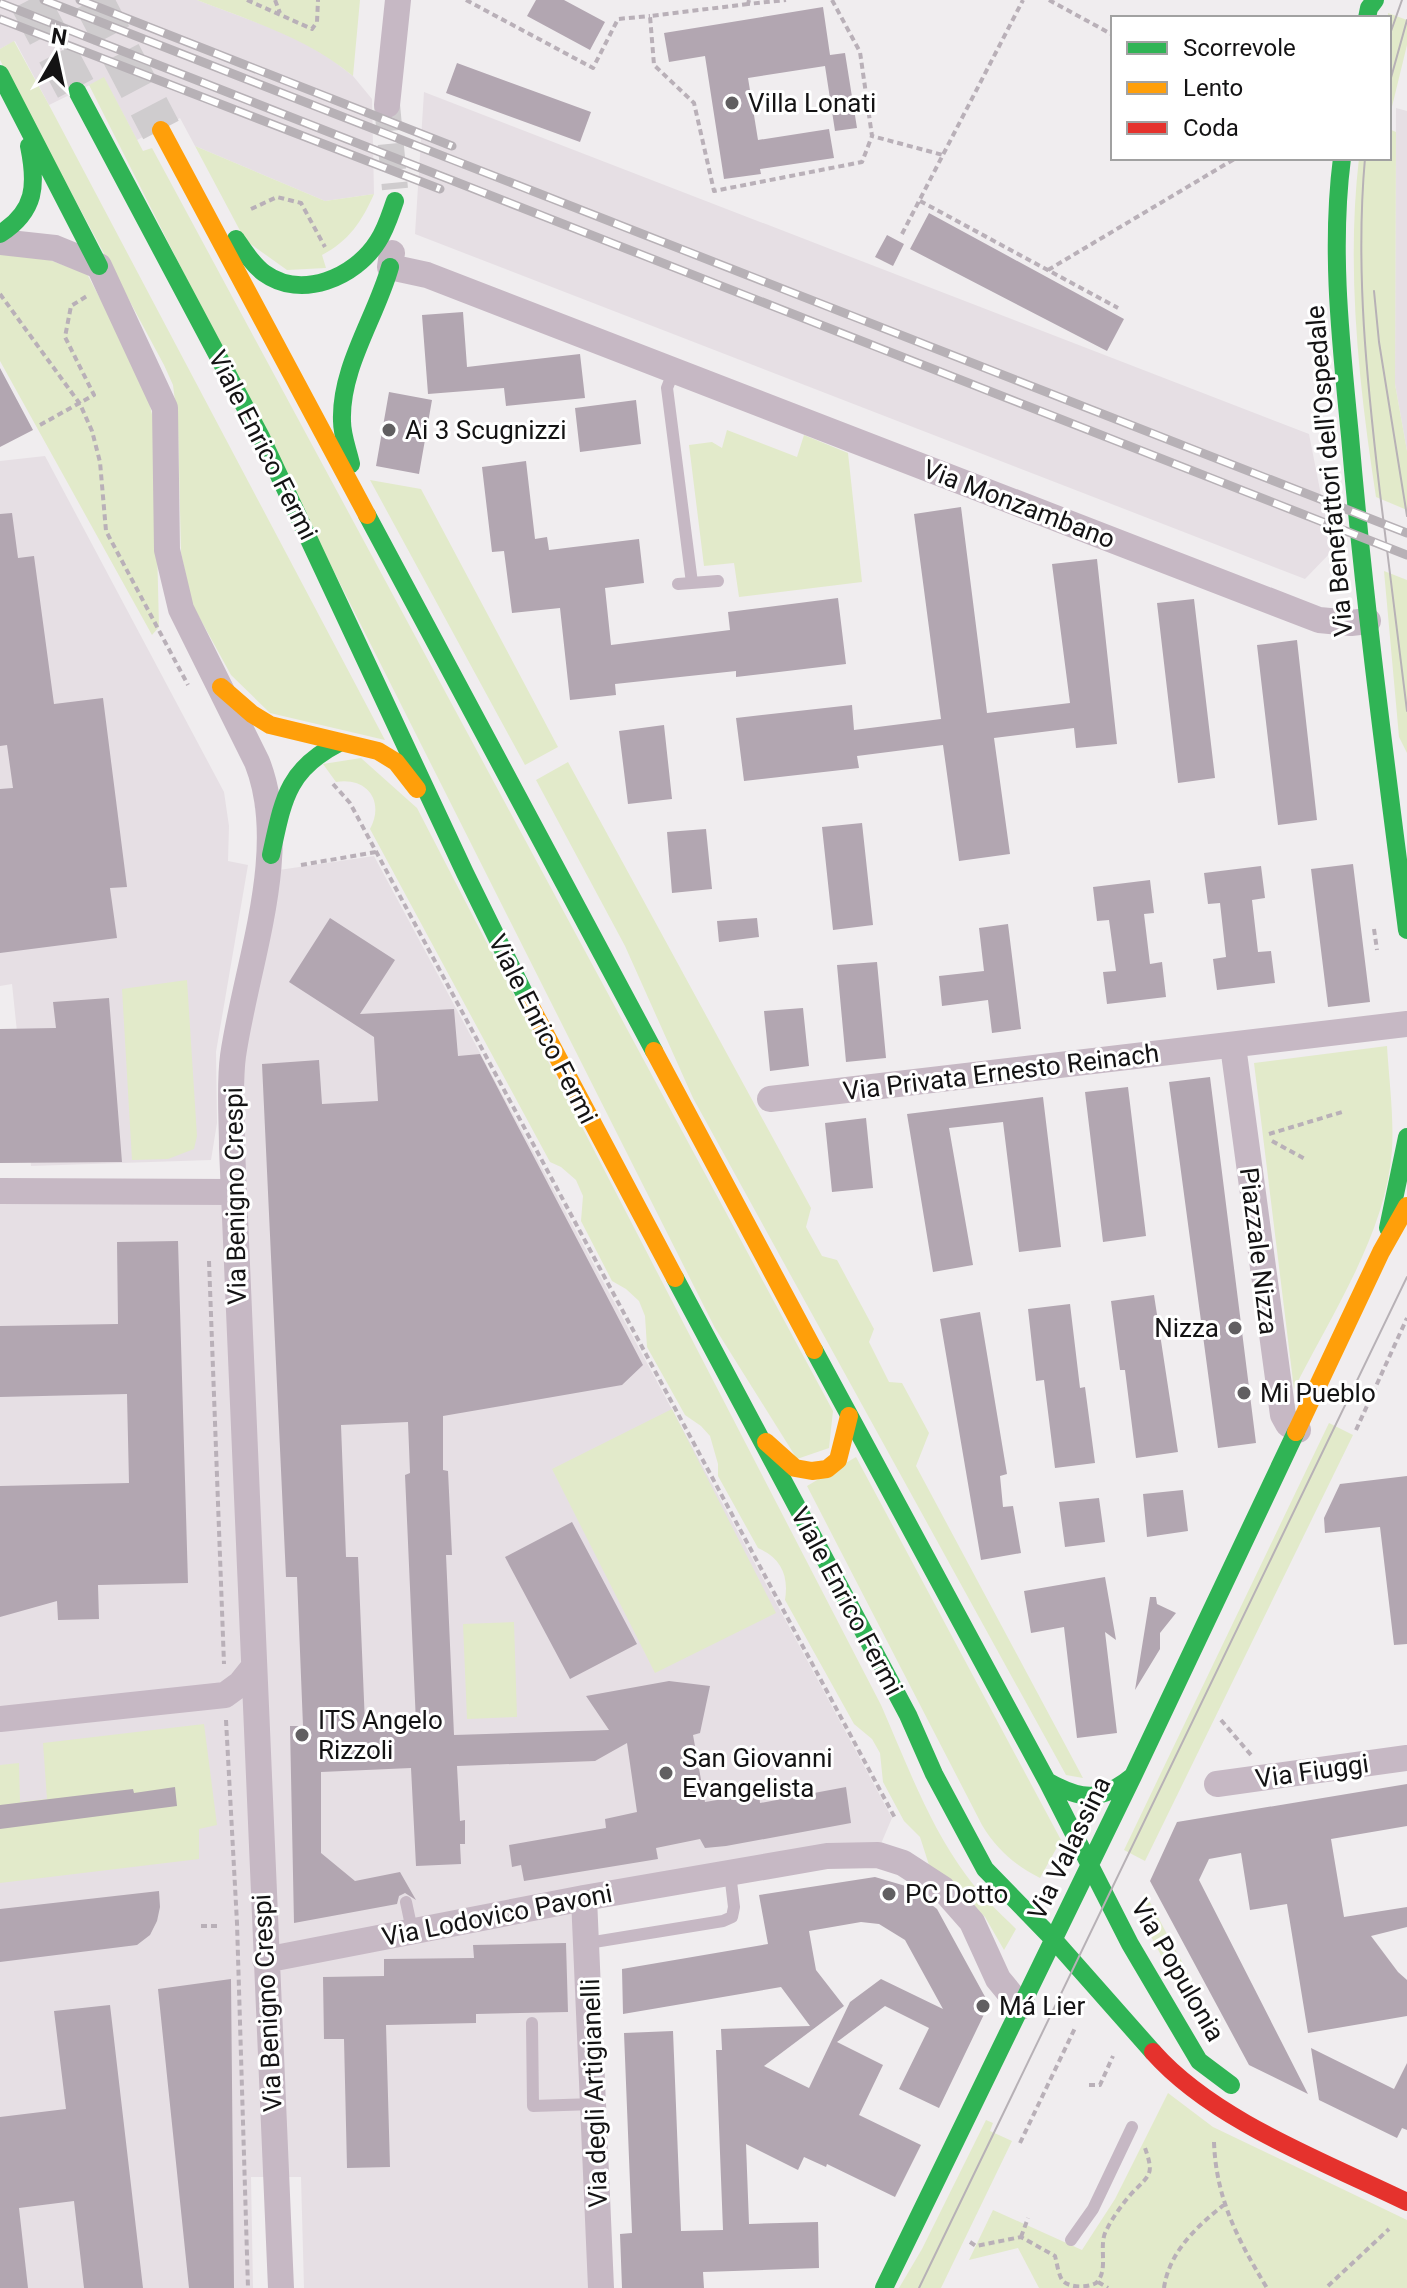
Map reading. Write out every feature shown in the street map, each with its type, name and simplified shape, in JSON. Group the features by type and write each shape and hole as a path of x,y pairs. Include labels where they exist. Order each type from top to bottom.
{"main road":[{"path":"0,74 99,266"},
{"name":"Viale Enrico Fermi","path":"77,91 287,487 438,816 535,1015 908,1715 971,1847 985,1869 1054,1940"},
{"path":"0,234 23,217 35,186 24,122"},
{"path":"161,130 1090,1865"},
{"path":"171,151 196,172 218,213 253,265 267,276 301,286 329,281 361,260 384,232 395,195"},
{"name":"Via Benefattori dell'Ospedale","path":"1342,160 1337,232 1343,360 1368,621 1395,778 1407,930"},
{"path":"361,503 341,420 343,397 385,291 390,267"},
{"path":"221,687 270,725 378,751 396,762 438,816"},
{"path":"271,855 284,800 294,778 317,752 339,743"},
{"path":"1381,1252 1398,1188 1407,1137"},
{"path":"1298,1430 1381,1252 1407,1206"},
{"path":"1381,1252 1407,1239"},
{"path":"760,1437 795,1468 812,1471 827,1469 838,1460 849,1416"},
{"name":"Via Valassina","path":"884,2288 1298,1430"},
{"path":"1047,1781 1067,1793 1095,1798 1117,1790 1133,1776"},
{"name":"Via Populonia","path":"1090,1865 1130,1944 1199,2061 1241,2091"},
{"name":"Via Populonia","path":"1054,1940 1161,2061 1212,2102 1243,2122 1407,2202"}],"street":[{"path":"387,105 398,0"},
{"path":"390,267 395,195"},
{"path":"0,242 55,248 99,266 165,408 165,523 172,580 181,609 221,687"},
{"name":"Via Monzambano","path":"390,267 427,275 1319,620 1368,621"},
{"name":"Via Benigno Crespi","path":"221,687 266,785 271,855 232,1059 233,1192 252,1669 281,2288"},
{"path":"1233,1046 1407,1024"},
{"name":"Via Privata Ernesto Reinach","path":"770,1099 1233,1046"},
{"name":"Piazzale Nizza","path":"1233,1046 1283,1415 1288,1424 1298,1430"},
{"path":"0,1191 233,1192"},
{"path":"0,1719 225,1697 252,1669"},
{"path":"225,1697 254,1718"},
{"name":"Via Fiuggi","path":"1217,1784 1407,1758"},
{"name":"Via Lodovico Pavoni","path":"265,1960 584,1898 827,1856 878,1855 903,1863 921,1874 960,1906 972,1922 998,1979 1021,2007"},
{"name":"Via degli Artigianelli","path":"584,1898 601,2288"}],"lane":[{"path":"674,370 667,388 692,583"},
{"path":"678,584 718,581"},
{"name":"Via Lodovico Pavoni","path":"588,1943 732,1917 734,1907 730,1873"},
{"path":"406,1902 412,1930"},
{"path":"532,2023 533,2106 594,2104"},
{"path":"1071,2240 1093,2209 1132,2127"}],"path":[{"path":"247,0 312,29 317,22 318,0"},
{"path":"275,0 281,15"},
{"path":"466,0 593,68 618,19 786,0"},
{"path":"650,16 654,65 694,103 714,191 862,162 872,136 860,52 832,0"},
{"path":"902,234 1023,0"},
{"path":"1049,0 1111,34"},
{"path":"872,136 944,155"},
{"path":"1048,270 1233,160"},
{"path":"251,209 277,197 301,203 328,252"},
{"path":"920,201 1118,308"},
{"path":"40,425 94,395 65,337 71,306 91,293"},
{"path":"0,294 80,404 92,431 100,462 106,531 194,696"},
{"path":"325,774 350,803 895,1818"},
{"path":"298,865 376,852"},
{"path":"1305,1159 1263,1136 1342,1112"},
{"path":"209,1248 248,2288"},
{"path":"1356,1430 1407,1318"},
{"path":"1221,1720 1251,1755"},
{"path":"201,1926 217,1926"},
{"path":"1020,2143 1075,2028"},
{"path":"1089,2085 1100,2085 1119,2043"},
{"path":"1214,2141 1219,2191 1248,2256 1267,2288"},
{"path":"1164,2288 1171,2261 1202,2223 1225,2204"},
{"path":"1021,2237 1028,2218"},
{"path":"1328,2286 1396,2222"},
{"path":"1098,2282 1108,2288"}],"shaded area":[{"path":"0,0 197,0 300,39 353,76 372,99 374,194 325,201 195,146 180,118 137,140 104,78 49,105 15,41 0,49"},
{"path":"424,92 1309,434 1332,551 1305,579 415,234"},
{"path":"1396,108 1407,111 1407,451 1395,384"},
{"path":"45,456 224,792 229,826 228,861 248,865 216,1052 217,1123 211,1160 31,1166 12,984 0,986 0,461"},
{"path":"374,856 892,1818 877,1853 580,1894 595,2288 304,2288 301,2177 251,2177 253,2288 0,2288 0,1198 228,1198 236,1059 272,871"}],"green space":[{"path":"197,0 360,0 353,76 298,41"},
{"path":"1388,13 1407,20 1407,45 1391,111 1391,16"},
{"path":"14,41 385,740 270,713 231,675 192,604 181,553 178,424 173,385 0,60 0,49"},
{"path":"104,77 143,151 152,148 833,1411 829,1448 797,1459 715,1328 89,85"},
{"path":"1391,130 1396,132 1395,384 1407,451 1407,510 1376,497 1356,328 1355,200 1359,160 1391,160"},
{"path":"195,146 325,201 374,194 354,229 322,255 326,268 287,270 245,240"},
{"path":"0,254 39,256 87,274 145,382 154,424 159,627 152,635 0,361"},
{"path":"727,430 797,457 804,435 848,453 862,582 739,597 734,563 704,566 689,445 712,442 722,448"},
{"path":"370,480 421,489 558,747 525,765"},
{"path":"1384,571 1407,580 1407,753 1399,737"},
{"path":"361,758 417,808 881,1705 941,1835 971,1882 1016,1929 1004,1950 985,1917 929,1865 920,1837 904,1821 883,1782 880,1753 872,1739 854,1724 785,1600 786,1583 782,1568 758,1548 718,1476 710,1436 685,1415 647,1347 645,1316 639,1301 612,1281 581,1221 583,1196 576,1180 550,1162 370,829 375,809 370,793 356,783 336,782 323,764"},
{"path":"568,762 811,1208 806,1227 822,1256 837,1260 874,1329 869,1342 889,1382 902,1383 929,1433 916,1466 1083,1778 1066,1775 693,1098 625,946 536,780"},
{"path":"187,980 197,1136 194,1149 168,1159 132,1160 122,989"},
{"path":"1387,1046 1392,1111 1388,1181 1355,1273 1294,1389 1254,1063"},
{"path":"672,1409 776,1613 655,1673 552,1469"},
{"path":"1329,1423 1353,1435 1145,1861 1124,1850"},
{"path":"856,1457 1061,1840 1040,1878 1007,1856 982,1825 807,1486"},
{"path":"514,1622 517,1717 467,1719 463,1624"},
{"path":"204,1724 217,1825 199,1829 199,1859 0,1883 0,1765 19,1763 20,1802 47,1799 43,1743"},
{"path":"1145,1893 1203,2001 1189,2008 1137,1910"},
{"path":"1168,2093 1213,2127 1407,2220 1407,2288 1039,2288 1018,2248 969,2260 993,2210 1082,2250 1115,2199"},
{"path":"986,2120 993,2123 990,2131 1012,2141 941,2288 899,2288 922,2249"}],"building":[{"path":"536,0 564,0 605,22 590,50 527,16"},
{"name":"Villa Lonati","path":"823,7 830,55 845,53 857,128 835,131 825,66 748,78 758,140 829,129 834,158 760,169 761,174 724,179 705,56 669,62 664,33"},
{"path":"457,63 591,112 580,142 446,93"},
{"path":"929,213 1124,319 1107,351 910,249"},
{"path":"887,235 904,244 893,266 875,257"},
{"path":"463,312 467,367 580,354 585,398 506,406 504,388 428,394 422,315"},
{"path":"0,368 33,430 0,447"},
{"path":"389,392 432,400 419,474 376,466"},
{"path":"636,400 641,444 580,452 575,408"},
{"path":"526,461 535,539 547,537 549,550 639,539 644,583 605,588 611,645 730,630 728,612 838,598 846,664 736,677 736,671 615,684 616,695 570,700 560,608 512,613 504,551 492,552 482,467"},
{"path":"961,507 987,713 1070,703 1052,564 1097,559 1117,744 1076,748 1074,728 994,738 1010,854 959,861 943,745 857,756 859,768 744,781 736,718 852,705 854,730 941,719 914,514"},
{"path":"12,513 18,558 34,556 54,704 103,698 127,887 110,888 117,938 0,953 0,789 13,788 7,745 0,746 0,514"},
{"path":"1194,599 1215,778 1178,783 1157,603"},
{"path":"1297,640 1317,820 1278,825 1257,645"},
{"path":"664,725 672,799 628,804 619,731"},
{"path":"862,823 873,925 833,930 822,827"},
{"path":"706,829 712,889 672,893 667,832"},
{"path":"1353,864 1370,1002 1328,1007 1311,869"},
{"path":"1261,866 1265,898 1252,900 1258,952 1271,951 1275,983 1217,990 1213,959 1226,957 1220,903 1208,904 1204,873"},
{"path":"1150,880 1154,913 1144,914 1150,964 1162,962 1166,997 1107,1004 1103,972 1116,971 1109,920 1097,921 1093,887"},
{"path":"330,918 395,960 360,1014 454,1009 458,1056 480,1054 643,1365 622,1385 443,1416 443,1470 448,1471 452,1555 446,1555 454,1735 609,1730 586,1696 669,1681 710,1686 700,1733 693,1735 705,1802 759,1793 760,1803 846,1787 851,1823 726,1846 705,1848 700,1839 656,1848 658,1859 524,1881 521,1865 512,1867 509,1845 606,1828 605,1819 637,1812 627,1743 595,1761 457,1766 460,1821 465,1820 465,1844 460,1844 461,1864 416,1866 411,1768 321,1772 321,1853 355,1881 400,1872 416,1900 405,1893 399,1896 397,1904 294,1923 290,1726 303,1726 297,1577 286,1577 262,1064 319,1060 322,1104 378,1101 374,1037 289,982","holes":["408,1422 410,1473 405,1475 416,1723 365,1724 358,1557 346,1557 341,1425"]},
{"path":"757,918 759,937 719,942 717,921"},
{"path":"1008,924 1021,1029 992,1033 988,1000 942,1006 939,976 984,971 979,928"},
{"path":"877,962 886,1058 846,1062 837,965"},
{"path":"109,998 122,1162 0,1163 0,1029 56,1028 53,1002"},
{"path":"803,1008 809,1066 770,1071 764,1011"},
{"path":"1210,1077 1256,1443 1218,1448 1169,1082"},
{"path":"1128,1087 1146,1236 1103,1242 1085,1092"},
{"path":"1043,1097 1061,1247 1019,1252 1003,1122 949,1128 973,1265 933,1272 907,1114"},
{"path":"866,1118 873,1188 832,1192 825,1123"},
{"path":"178,1241 188,1583 98,1585 99,1619 58,1620 57,1601 0,1617 0,1486 129,1483 127,1394 0,1397 0,1326 118,1324 117,1242"},
{"path":"1154,1295 1178,1452 1136,1458 1125,1370 1120,1370 1111,1301"},
{"path":"1070,1304 1080,1388 1085,1387 1095,1463 1055,1468 1044,1380 1036,1381 1028,1309"},
{"path":"980,1312 1007,1474 1000,1476 1003,1507 1013,1506 1021,1553 981,1560 940,1319"},
{"path":"1407,1476 1407,1644 1394,1645 1380,1527 1325,1533 1324,1518 1340,1484"},
{"path":"1183,1490 1188,1531 1147,1537 1143,1494"},
{"path":"1099,1498 1105,1542 1065,1547 1059,1502"},
{"path":"572,1522 637,1644 570,1679 505,1557"},
{"path":"1105,1577 1116,1640 1105,1632 1117,1733 1077,1738 1064,1627 1031,1633 1024,1591"},
{"path":"1150,1597 1156,1597 1157,1604 1176,1613 1160,1633 1160,1649 1135,1690"},
{"path":"1407,1784 1407,1826 1331,1839 1344,1917 1407,1907 1407,1927 1371,1936 1407,1980 1407,2016 1308,2033 1287,1904 1250,1910 1241,1853 1209,1859 1199,1880 1308,2094 1249,2065 1150,1881 1177,1822"},
{"path":"175,1787 177,1806 0,1829 0,1805"},
{"path":"875,1877 909,1887 937,1909 989,2004 939,2108 899,2089 929,2028 885,2006 837,2042 883,2065 859,2115 921,2145 895,2197 827,2164 826,2167 804,2157 798,2170 746,2144 749,2224 818,2222 819,2268 703,2272 704,2288 622,2288 620,2234 632,2233 624,2033 673,2031 681,2231 723,2230 716,2050 722,2050 721,2029 810,2026 781,1987 623,2014 622,1969 768,1944 759,1895","holes":["861,1922 879,1924 905,1940 943,2009 881,1979 850,2002 809,2088 764,2066 844,2006 816,1970 809,1931"]},
{"path":"159,1891 157,1921 150,1935 137,1945 0,1962 0,1909"},
{"path":"566,1943 568,2012 476,2014 476,2023 386,2025 390,2167 347,2168 344,2039 324,2039 323,1977 384,1976 384,1959 474,1958 473,1945"},
{"path":"231,1979 234,2288 189,2288 158,1989"},
{"path":"110,2005 143,2288 84,2288 74,2201 19,2208 28,2288 0,2288 0,2117 66,2109 54,2011"},
{"path":"1311,2048 1394,2089 1407,2063 1407,2130 1402,2128 1397,2138 1319,2100"}],"tunnel":[{"path":"29,0 77,91"},
{"path":"93,0 161,130"},
{"path":"387,105 395,189"}],"tram line":[{"path":"1391,31 1402,0"},
{"path":"1391,78 1407,20"},
{"path":"1365,160 1361,242 1367,368 1407,711"},
{"path":"1374,291 1379,342 1407,516"},
{"path":"919,2288 1407,1277"}],"railway":[{"path":"44,0 1407,533"},
{"path":"80,0 452,146"},
{"path":"0,3 1407,555"},
{"path":"0,19 440,189"}],"traffic: fast":[{"path":"1367,16 1375,0"},
{"path":"0,74 99,266"},
{"path":"77,91 261,437 530,1005"},
{"path":"0,234 21,216 31,196 33,173 29,146"},
{"path":"1342,160 1337,262 1343,366 1369,622 1407,930"},
{"path":"236,239 256,266 279,281 294,285 326,281 342,275 368,254 383,232 395,201"},
{"path":"351,464 342,427 343,401 353,362 390,267"},
{"path":"367,515 654,1051"},
{"path":"271,855 284,803 297,776 321,753 339,743"},
{"path":"1388,1228 1407,1137"},
{"path":"675,1278 908,1715 934,1774 985,1869 1054,1940 1153,2052"},
{"path":"814,1350 1047,1781 1130,1944 1199,2061 1231,2085"},
{"path":"884,2288 1296,1432"},
{"path":"1047,1781 1071,1792 1091,1796 1111,1791 1133,1776"}],"traffic: slow":[{"path":"161,130 367,515"},
{"path":"221,687 270,725 378,751 396,762 417,789"},
{"path":"530,1005 675,1278"},
{"path":"654,1051 814,1350"},
{"path":"1296,1432 1381,1252 1407,1206"},
{"path":"766,1442 795,1468 812,1471 827,1469 838,1460 849,1416"}],"traffic: jam":[{"path":"1153,2052 1178,2077 1239,2119 1272,2138 1407,2202"}],"place":[{"name":"Villa Lonati","path":"732,103"},
{"name":"Ai 3 Scugnizzi","path":"389,430"},
{"name":"Nizza","path":"1235,1328"},
{"name":"Mi Pueblo","path":"1244,1393"},
{"name":"ITS Angelo Rizzoli","path":"302,1735"},
{"name":"San Giovanni Evangelista","path":"666,1773"},
{"name":"PC Dotto","path":"889,1894"},
{"name":"Má Lier","path":"983,2006"}]}
